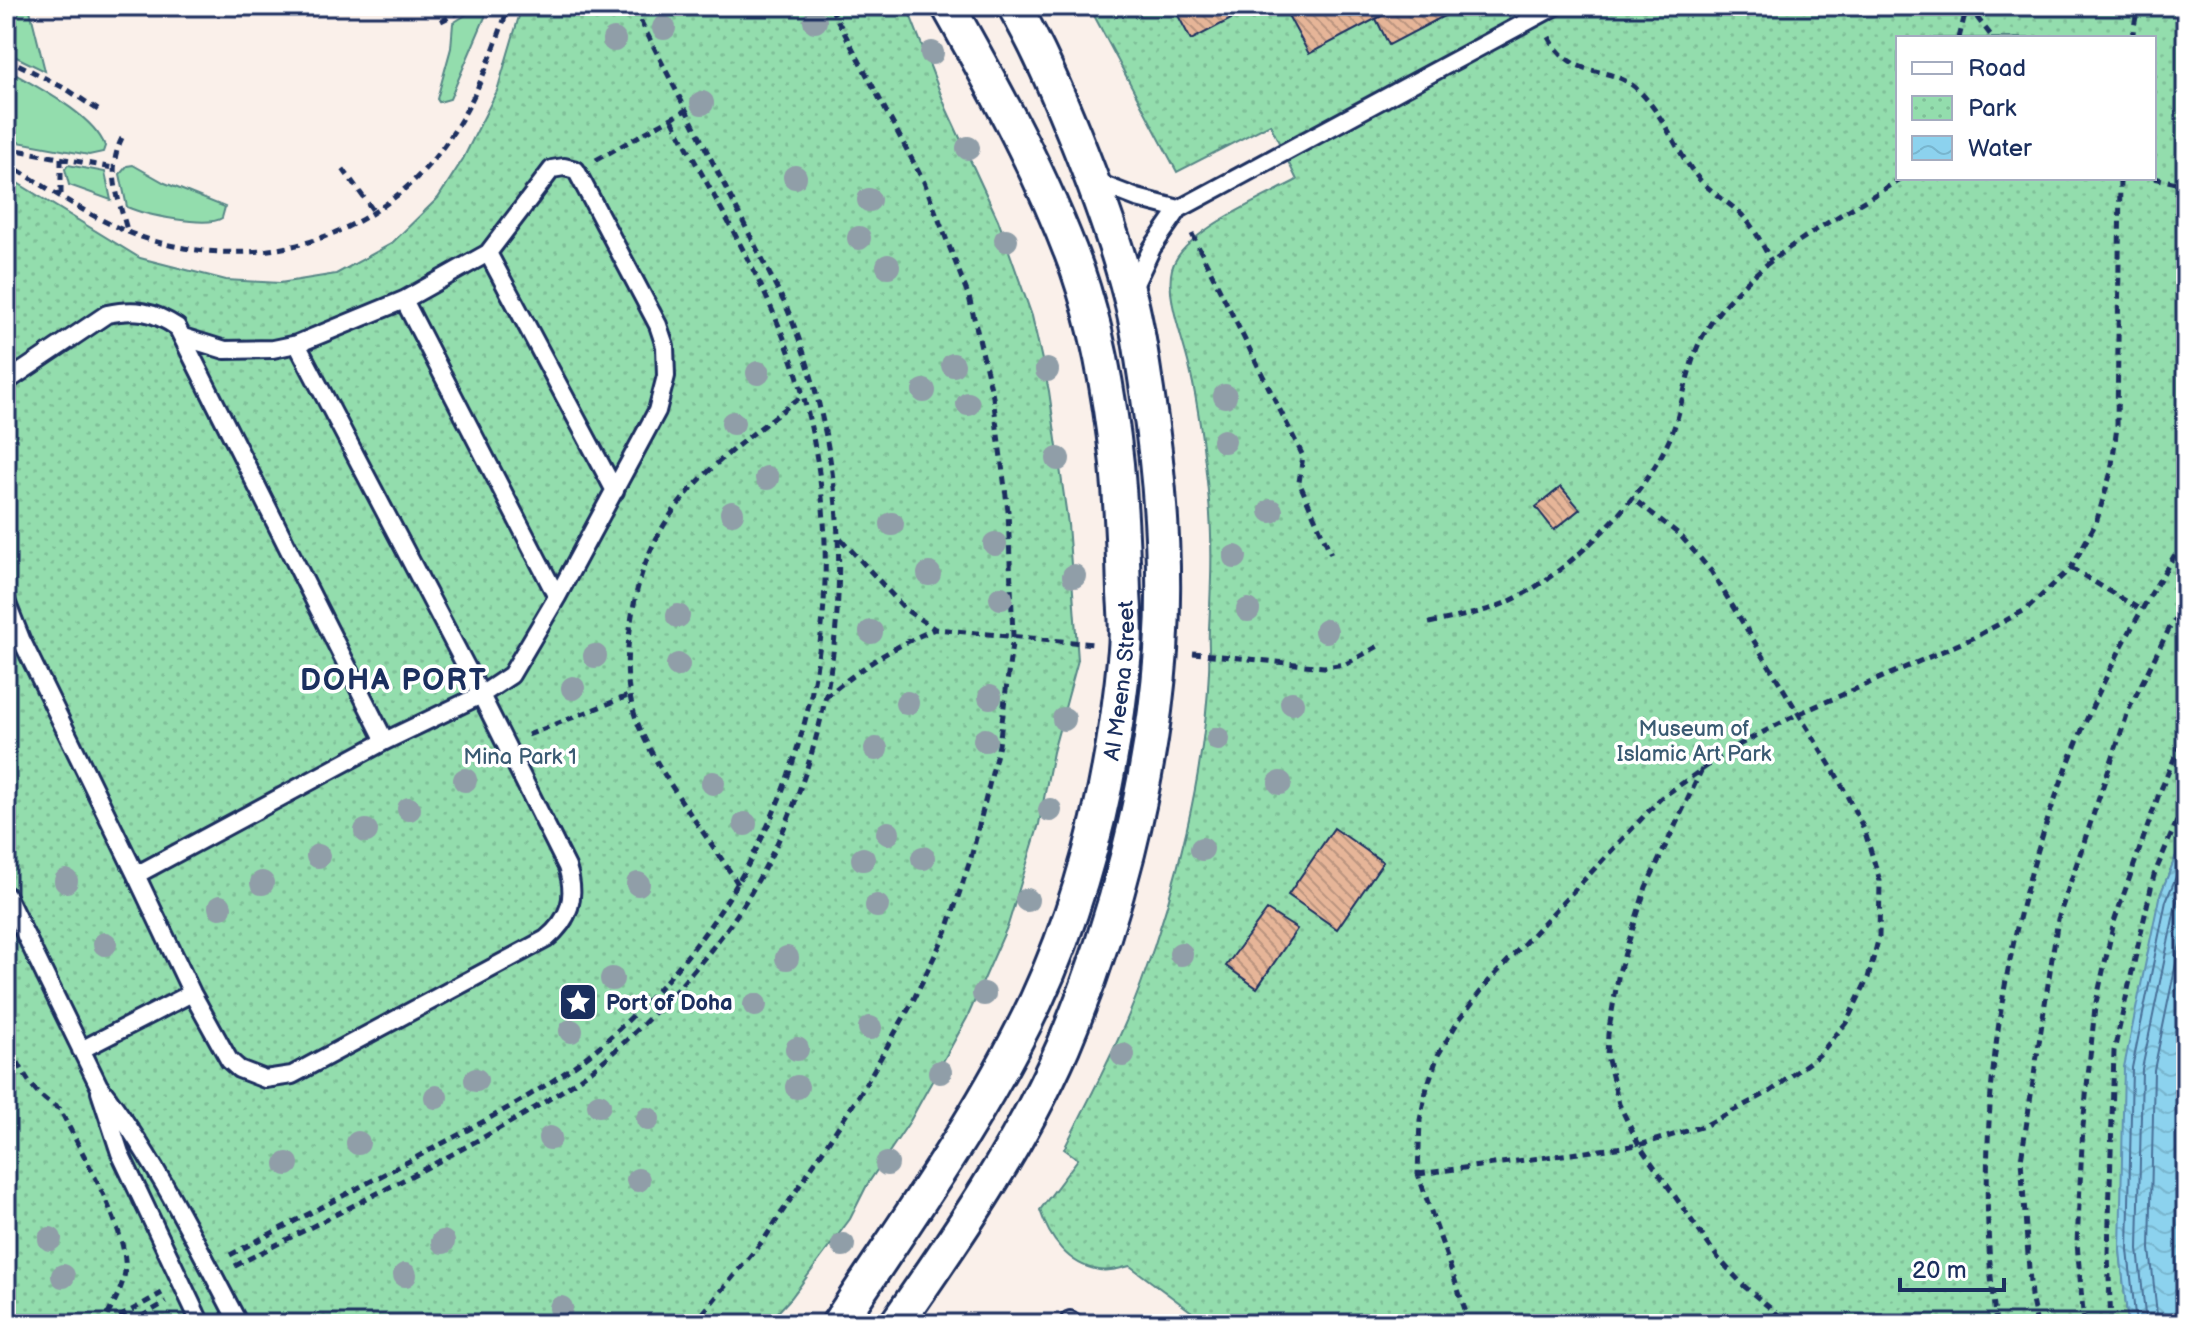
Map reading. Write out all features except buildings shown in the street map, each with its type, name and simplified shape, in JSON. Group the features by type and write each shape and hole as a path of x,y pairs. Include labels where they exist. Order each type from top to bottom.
{"street":[{"name":"Al Meena Street","path":"838,1324 953,1150 1015,1043 1052,965 1098,825 1126,647 1122,511 1109,396 1096,332 1077,270 1038,175 948,6"},
{"name":"Al Meena Street","path":"896,1324 997,1175 1062,1048 1089,982 1111,915 1144,777 1161,650 1159,498 1153,430 1130,296 1093,181 1047,69 1014,6"}],"lane":[{"path":"1130,296 1152,248 1179,209 1556,6"},
{"path":"136,875 385,741 481,695 511,675 557,597 657,411 666,376 665,346 658,325 576,170 564,167 552,169 488,253 404,300 297,344 273,349 225,350 183,337"},
{"path":"1093,181 1137,198 1179,209"},
{"path":"488,253 615,491"},
{"path":"404,300 557,597"},
{"path":"6,382 107,314 125,310 144,311 177,327 385,741"},
{"path":"6,601 27,652 192,993 229,1060 251,1075 279,1079 292,1075 546,939 559,928 572,899 572,883 506,743 297,344"},
{"path":"6,895 99,1086 120,1153 201,1324"},
{"path":"81,1050 192,993"},
{"path":"99,1086 150,1163 239,1324"}],"path":[{"path":"441,21 471,6"},
{"path":"6,163 98,218 149,239 207,252 266,253 323,239 375,213 420,175 456,129 485,74 509,6"},
{"path":"211,1272 496,1131 608,1057 661,1006 717,941 753,890 788,818 811,759 837,629 840,538 828,440 805,351 786,306 633,6"},
{"path":"694,1324 765,1238 860,1094 912,1003 947,930 971,858 999,745 1013,636 1008,511 993,397 969,297 924,182 830,6"},
{"path":"1960,36 1967,6"},
{"path":"1967,6 1991,36"},
{"path":"2132,36 2138,6"},
{"path":"1538,16 1554,45 1574,66 1619,77 1639,90 1700,180 1741,214 1753,228 1771,261"},
{"path":"6,58 68,90 98,110"},
{"path":"576,170 686,110"},
{"path":"211,1272 493,1117 583,1060 618,1030 680,964 738,884 781,798 798,749 820,645 825,589 824,533 817,463 803,395 777,318 672,119"},
{"path":"122,138 113,168 114,186 127,231"},
{"path":"6,148 113,168"},
{"path":"61,158 61,196"},
{"path":"343,169 375,213"},
{"path":"2156,178 2186,185"},
{"path":"1429,623 1485,610 1516,598 1556,572 1599,537 1657,464 1670,438 1705,331 1734,294 1771,261 1899,180"},
{"path":"1470,1324 1418,1174 1420,1120 1438,1055 1459,1020 1488,982 1661,798 1733,748 1798,714 1973,638 2027,609 2071,568 2096,523 2111,472 2117,427 2120,180"},
{"path":"1179,209 1303,456 1299,482 1331,554"},
{"path":"738,884 653,756 628,696 627,653 633,603 640,572 672,510 699,479 803,395"},
{"path":"1418,1174 1639,1145 1704,1126 1794,1076 1819,1055 1846,1023 1868,978 1879,937 1880,881 1864,829 1838,778 1711,571 1680,535 1631,497"},
{"path":"840,538 906,610 935,629 1126,647"},
{"path":"1996,1324 1986,1208 1987,1130 1994,1052 2006,974 2023,898 2063,776 2096,697 2141,610 2186,538"},
{"path":"2071,568 2141,610"},
{"path":"2037,1324 2031,1296 2021,1160 2058,919 2129,709 2169,629 2186,604"},
{"path":"825,698 895,646 935,629"},
{"path":"1161,650 1324,667 1346,664 1382,644"},
{"path":"506,743 628,696"},
{"path":"2084,1324 2077,1243 2083,1126 2095,1007 2114,922 2159,794 2186,731"},
{"path":"1703,768 1646,887 1619,972 1607,1056 1619,1104 1639,1145 1718,1258 1744,1286 1789,1324"},
{"path":"2111,1324 2108,1254 2114,1051 2154,875 2186,800"},
{"path":"6,1037 34,1091 60,1109 113,1219 123,1250 125,1270 105,1324"},
{"path":"105,1324 182,1287"},
{"path":"129,1324 182,1287"}],"green space":[{"path":"6,6 29,6 45,71 6,52"},
{"path":"480,6 486,6 485,17 450,99 439,102 437,99 451,48 453,23"},
{"name":"Mina Park 1","path":"522,6 906,6 947,110 998,220 1032,316 1049,391 1068,524 1078,660 1053,752 1039,824 1008,925 967,1018 910,1121 867,1185 850,1219 791,1298 767,1324 6,1324 6,176 140,258 226,280 280,283 336,274 391,244 438,198 463,159 497,91"},
{"name":"Museum of Islamic Art Park","path":"1089,6 2186,6 2186,831 2159,898 2120,1250 2128,1324 1208,1324 1130,1266 1111,1270 1088,1267 1069,1256 1054,1240 1040,1210 1078,1159 1064,1149 1105,1068 1141,984 1177,870 1202,749 1209,666 1209,502 1197,403 1173,306 1172,269 1179,255 1207,229 1297,180 1270,124 1177,172"},
{"path":"6,69 47,92 89,123 105,146 103,152 89,155 7,140"},
{"path":"68,165 105,172 111,200 69,185 65,169"},
{"path":"133,165 165,183 225,207 222,218 190,221 147,214 127,207 120,174 127,166"}],"water":[{"path":"2186,831 2186,1324 2128,1324 2120,1250 2124,1067 2159,898"}],"place":[{"name":"Port of Doha","path":"578,1002"}],"district":[{"name":"DOHA PORT","path":"394,680"}]}
